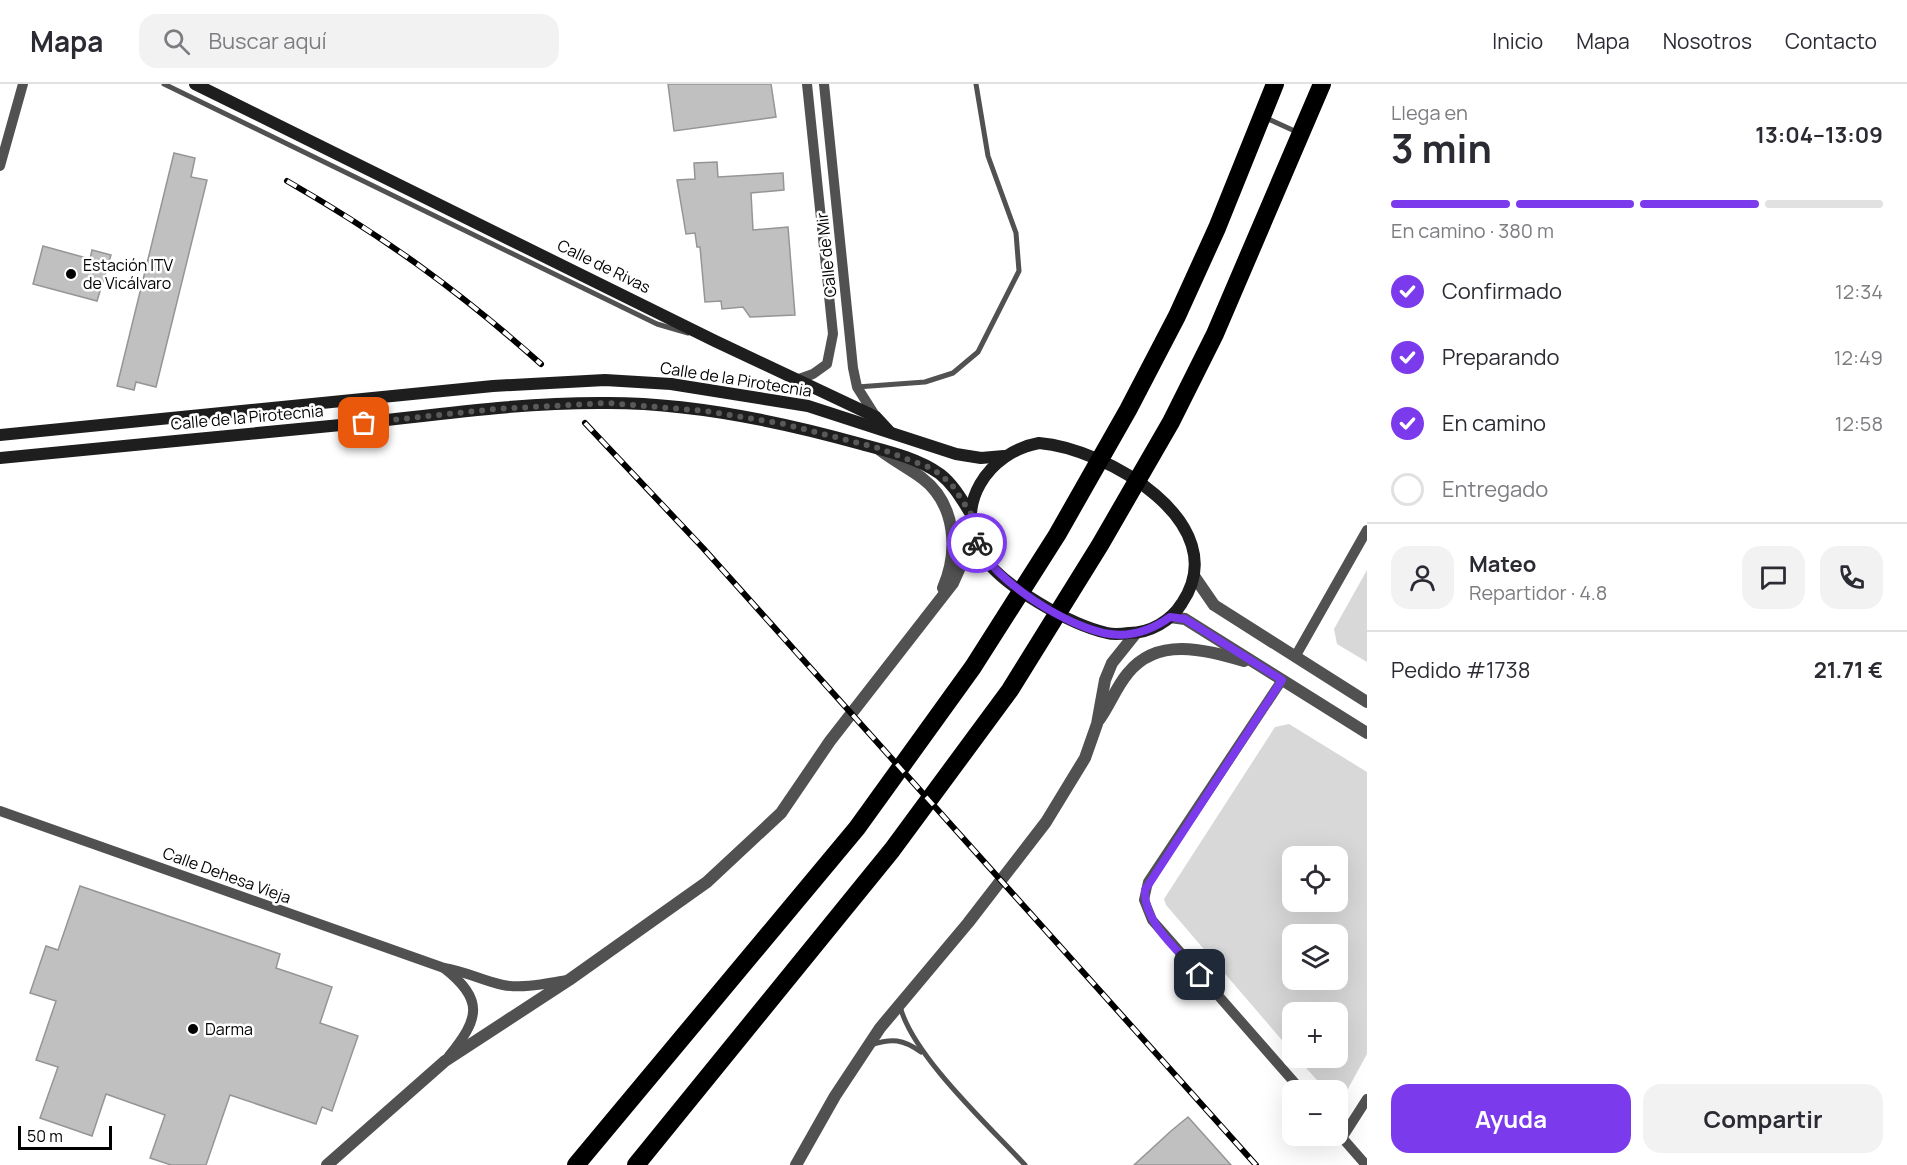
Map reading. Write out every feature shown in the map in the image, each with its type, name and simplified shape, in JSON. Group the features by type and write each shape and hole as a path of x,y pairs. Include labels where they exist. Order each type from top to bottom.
{"highway":[{"path":"575,1165 857,828 973,667 1058,535 1128,410 1181,306 1275,84"},
{"path":"636,1165 892,850 1010,690 1100,545 1171,422 1215,334 1322,84"}],"main road":[{"name":"Calle de Rivas","path":"195,84 715,341 876,417 890,432 956,454 981,458 1004,456"},
{"name":"Calle de la Pirotecnia","path":"0,435 494,386 605,380 671,384 759,396 808,406 890,432"},
{"name":"Calle de la Pirotecnia","path":"0,458 495,409 607,403 668,407 751,418 878,448 928,467 940,474 952,485 971,514"},
{"path":"1039,443 1056,445 1075,450 1152,491 1180,519 1190,536 1195,555 1194,576 1190,591 1170,617 1156,628 1136,633 1110,634 1078,625 999,574 982,555 974,536 971,514 979,484 1004,456 1023,446 1039,443"}],"street":[{"path":"0,166 24,84"},
{"name":"Calle de Mir","path":"796,380 813,374 827,364 833,334 807,84"},
{"name":"Calle de Mir","path":"824,84 853,368 857,387 876,417"},
{"path":"878,448 922,478 933,490 950,521 954,536 952,556 938,600"},
{"path":"1295,657 1367,530"},
{"path":"327,1165 445,1061 569,980 707,882 781,813 830,741 953,583 974,536"},
{"path":"1194,576 1214,605 1367,702"},
{"path":"1170,617 1185,619 1367,733"},
{"path":"796,1165 836,1096 870,1046 1046,822 1085,758 1097,724 1105,680 1112,663 1136,633"},
{"path":"1097,724 1130,670 1149,656 1171,648 1203,650 1256,664"},
{"path":"1282,680 1148,882 1144,900 1152,920 1292,1080"},
{"name":"Calle Dehesa Vieja","path":"0,812 444,968 465,971 504,985 536,985 569,980"},
{"name":"Calle Dehesa Vieja","path":"444,968 462,982 471,993 474,1007 473,1020 467,1034 445,1061"},
{"path":"1348,1125 1367,1100"},
{"path":"1348,1145 1366,1165"}],"lane":[{"path":"164,84 657,324 715,341"},
{"path":"857,387 925,382 953,373 978,352 1019,271 1016,233 988,156 976,84"},
{"path":"1262,117 1301,134"},
{"path":"900,1005 903,1019 925,1055 1025,1165"},
{"path":"870,1046 897,1040 909,1043 925,1055"}],"shaded area":[{"path":"1367,570 1367,662 1337,644 1334,629"},
{"path":"1289,724 1367,772 1367,1054 1348,1089 1348,1080 1317,1080 1306,1068 1348,1068 1348,1002 1282,1002 1282,1040 1166,905 1164,899 1275,727"}],"building":[{"path":"668,84 771,84 776,117 674,131"},
{"path":"174,153 195,158 191,177 207,180 156,387 136,382 134,390 117,386"},
{"path":"717,162 718,177 783,173 784,190 751,193 753,230 788,227 795,315 750,317 743,307 722,309 721,301 705,302 700,247 697,247 695,233 686,234 677,180 695,179 694,163"},
{"name":"Estación ITV de Vicálvaro","path":"43,246 90,259 92,250 111,255 97,301 33,284"},
{"name":"Darma","path":"80,886 280,954 276,968 332,987 320,1023 358,1036 332,1111 322,1107 316,1124 230,1095 206,1165 171,1165 150,1158 165,1115 106,1094 92,1136 40,1118 58,1067 36,1060 56,1001 30,993 46,946 58,950"},
{"path":"1188,1117 1231,1165 1134,1165 1171,1131"}],"railway":[{"path":"287,181 356,222 419,265 480,312 541,364"},
{"path":"585,423 703,548 1256,1165"}],"way so far":[{"path":"364,423 495,409 607,403 706,411 784,424 878,448 928,467 940,474 952,485 971,514 977,543"}],"place":[{"name":"Estación ITV de Vicálvaro","path":"71,274"},
{"name":"Darma","path":"193,1029"}],"route":[{"path":"977,543 982,555 999,574 1078,625 1110,634 1136,633 1156,628 1170,617 1185,619 1282,680 1200,807 1148,882 1145,890 1144,900 1152,920 1200,975"}]}
